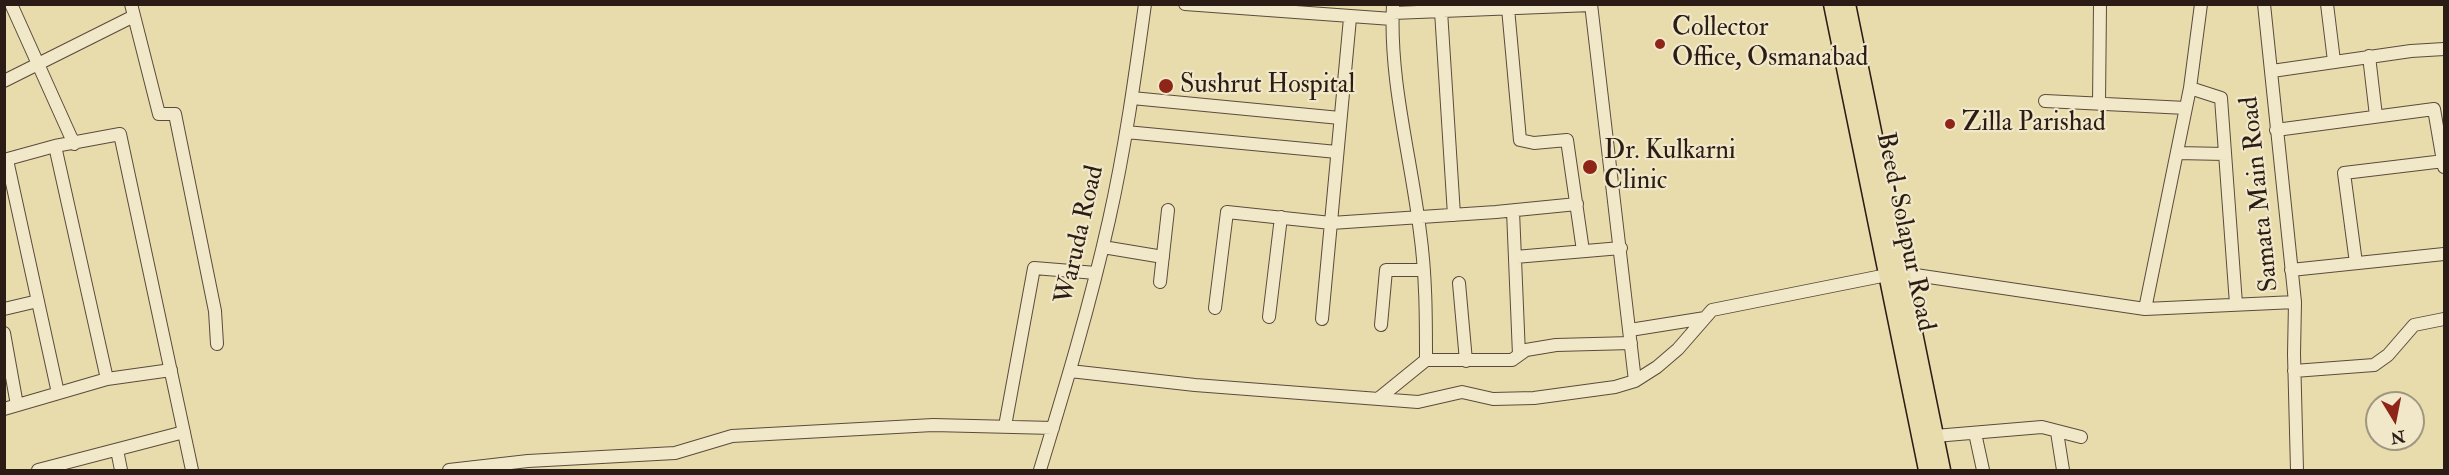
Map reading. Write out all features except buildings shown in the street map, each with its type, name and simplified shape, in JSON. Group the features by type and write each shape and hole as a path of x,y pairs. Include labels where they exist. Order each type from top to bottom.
{"main road":[{"name":"Beed-Solapur Road","path":"1832,4 1942,471"},
{"name":"Beed-Solapur Road","path":"1847,4 1927,471"}],"street":[{"path":"11,4 74,144"},
{"name":"Waruda Road","path":"1040,471 1070,371 1102,247 1126,132 1146,4"},
{"path":"1185,4 1350,18 1393,12 1591,5 1635,381"},
{"path":"2099,104 2100,4"},
{"path":"2145,309 2190,88 2201,4"},
{"name":"Samata Main Road","path":"1705,318 1712,310 1894,274 2145,309 2295,302 2264,4"},
{"path":"2327,4 2334,61"},
{"path":"1508,8 1520,140 1534,144 1567,140 1583,251"},
{"path":"4,81 132,10 159,114 175,114 215,311 217,344"},
{"path":"1441,11 1454,215"},
{"path":"1393,12 1394,76 1418,217 1427,296 1426,360"},
{"path":"1322,319 1350,18"},
{"path":"2272,71 2369,56 2445,49"},
{"path":"2369,56 2376,116"},
{"path":"2190,88 2221,98 2236,304"},
{"path":"1132,98 1340,118"},
{"path":"2045,101 2186,108"},
{"path":"2276,130 2434,109 2444,164 2344,173 2356,263"},
{"path":"1126,132 1337,152"},
{"path":"58,393 6,160 55,146 120,134 192,471"},
{"path":"55,146 107,379"},
{"path":"2177,153 2225,154"},
{"path":"1215,308 1227,212 1331,223 1513,211 1577,204"},
{"path":"1160,282 1168,210"},
{"path":"1513,211 1519,355"},
{"path":"1269,317 1281,217"},
{"path":"1102,247 1163,257"},
{"path":"1515,257 1620,248"},
{"path":"2291,270 2445,254"},
{"path":"1005,426 1034,268 1096,273"},
{"path":"1381,325 1386,270 1424,270"},
{"path":"1459,283 1466,361"},
{"path":"4,309 38,301"},
{"path":"2295,302 2297,471"},
{"path":"1630,330 1705,318"},
{"path":"1070,371 1195,385 1419,402 1462,392 1493,399 1534,398 1615,387 1635,381 1657,367 1678,349 1705,318"},
{"path":"2295,371 2374,364 2388,355 2414,325 2445,319"},
{"path":"4,333 17,405"},
{"path":"1378,399 1426,360 1512,360 1526,350 1556,345 1631,343"},
{"path":"4,409 107,379 171,370"},
{"path":"449,471 528,460 675,453 732,436 869,428 1005,426 1053,428"},
{"path":"1935,436 2042,427 2080,437"},
{"path":"38,471 57,468 184,432"},
{"path":"2057,432 2063,471"},
{"path":"1975,433 1983,471"},
{"path":"117,450 121,471"}],"place":[{"name":"Collector Office, Osmanabad","path":"1660,44"},
{"name":"Sushrut Hospital","path":"1166,86"},
{"name":"Zilla Parishad","path":"1950,124"},
{"name":"Dr. Kulkarni Clinic","path":"1590,167"}]}
